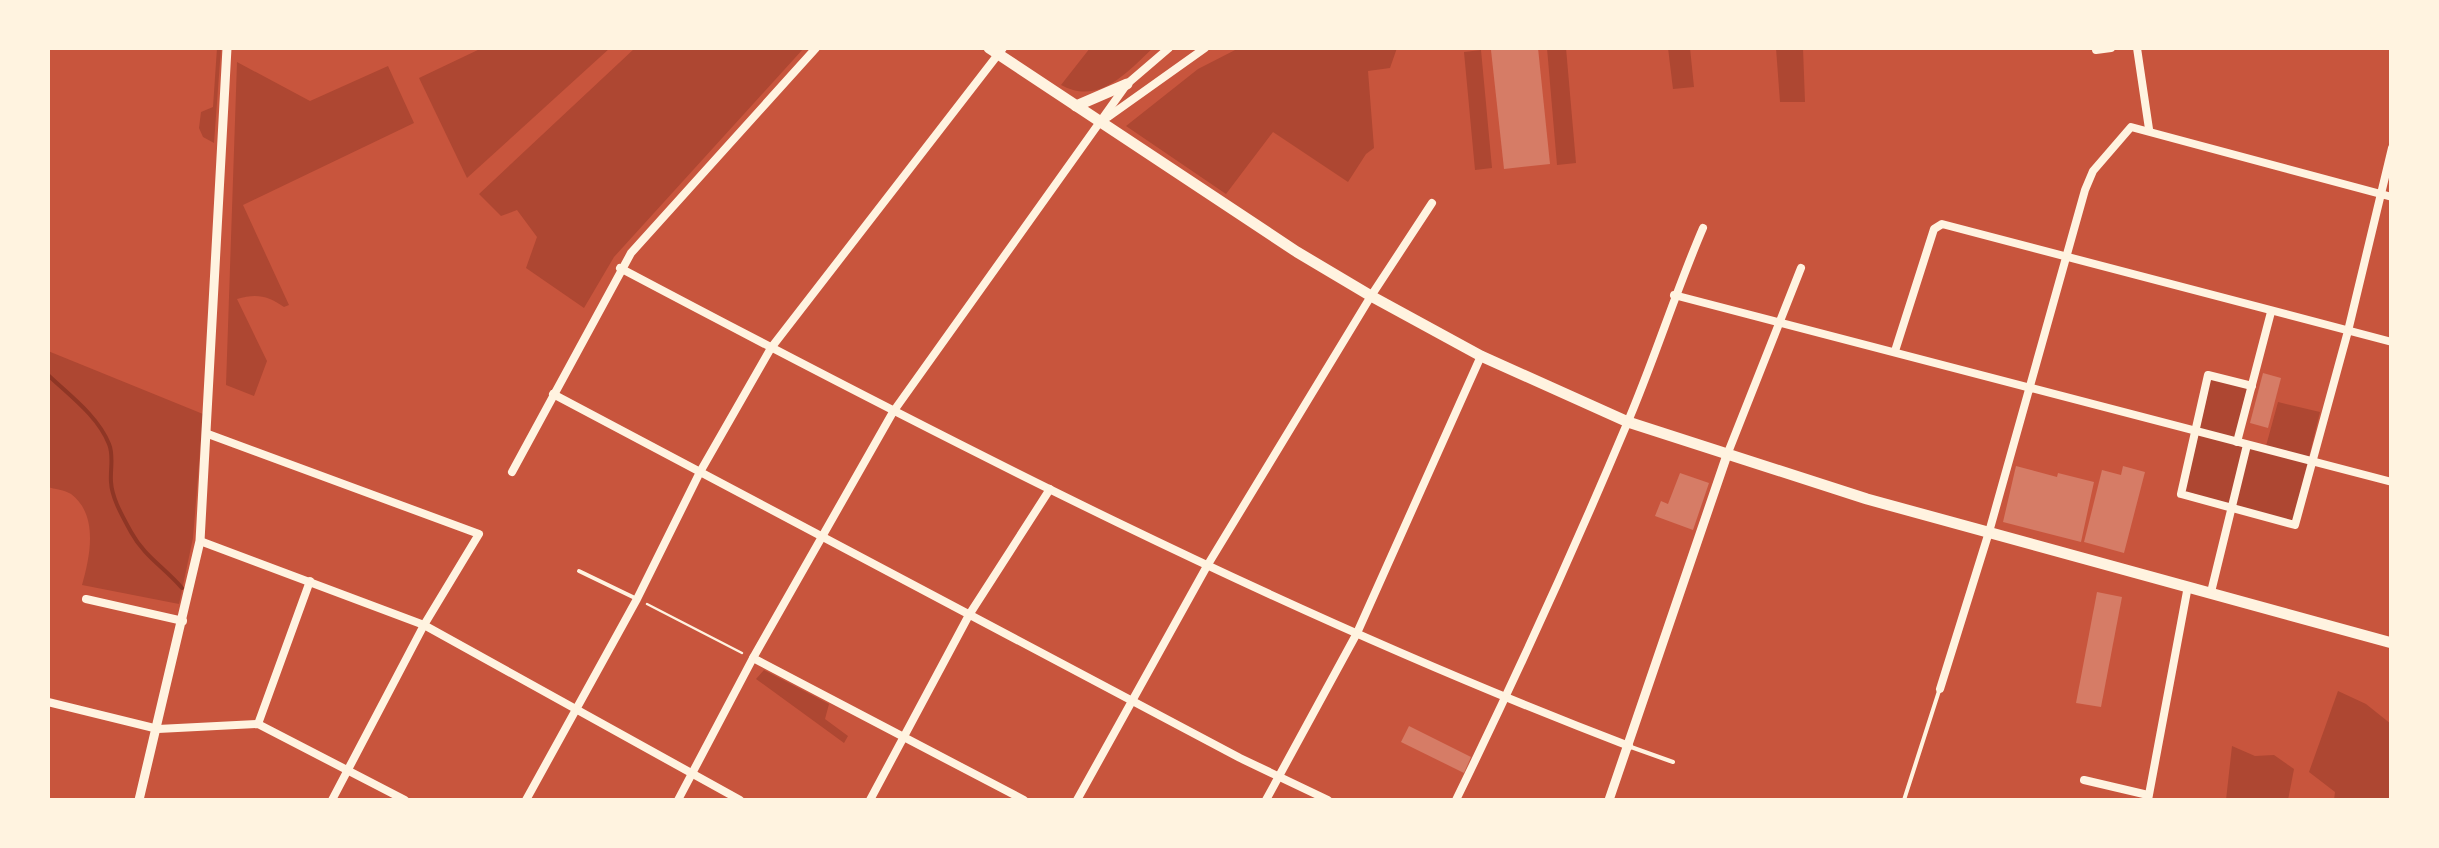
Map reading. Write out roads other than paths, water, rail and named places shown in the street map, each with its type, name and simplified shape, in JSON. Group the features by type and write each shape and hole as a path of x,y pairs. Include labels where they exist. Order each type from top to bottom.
{"main road":[{"path":"997,50 1297,252 1371,296 1481,356 1628,422 1866,499 2392,643"},
{"path":"1076,106 1127,84"}],"street":[{"path":"139,800 200,541 227,48"},
{"path":"512,472 620,268 816,48"},
{"path":"678,800 821,535 893,412 1127,84 1169,48"},
{"path":"2096,50 2111,48"},
{"path":"2137,48 2149,129"},
{"path":"1100,122 1199,49"},
{"path":"526,800 637,599 700,472 771,348 997,50"},
{"path":"1940,689 2093,171 2131,126 2392,197"},
{"path":"2252,386 2208,375 2181,494 2295,525 2348,332 2392,148"},
{"path":"1077,800 1208,566 1371,296 1432,203"},
{"path":"1895,352 1937,226 1942,224 2392,342"},
{"path":"1456,800 1628,422 1674,294 1703,228"},
{"path":"620,268 893,412 1208,566 1505,699 1629,746"},
{"path":"1609,800 1727,455 1801,268"},
{"path":"1674,294 2392,482"},
{"path":"2211,592 2232,508 2252,386 2271,312"},
{"path":"1266,800 1357,633 1481,356"},
{"path":"552,394 1134,702 1328,800"},
{"path":"208,434 479,534 424,625 332,800"},
{"path":"870,800 970,615 1050,490"},
{"path":"200,541 424,625 740,800"},
{"path":"258,724 310,581"},
{"path":"2084,780 2148,798 2188,586"},
{"path":"86,599 183,621"},
{"path":"753,658 1024,800"},
{"path":"48,702 158,729 258,724 405,800"}],"lane":[{"path":"579,572 637,599"},
{"path":"1904,800 1940,689"},
{"path":"1629,746 1674,762"}],"waterway":[{"path":"48,375 98,424 109,444 112,488 121,514 142,548 182,588"}]}
